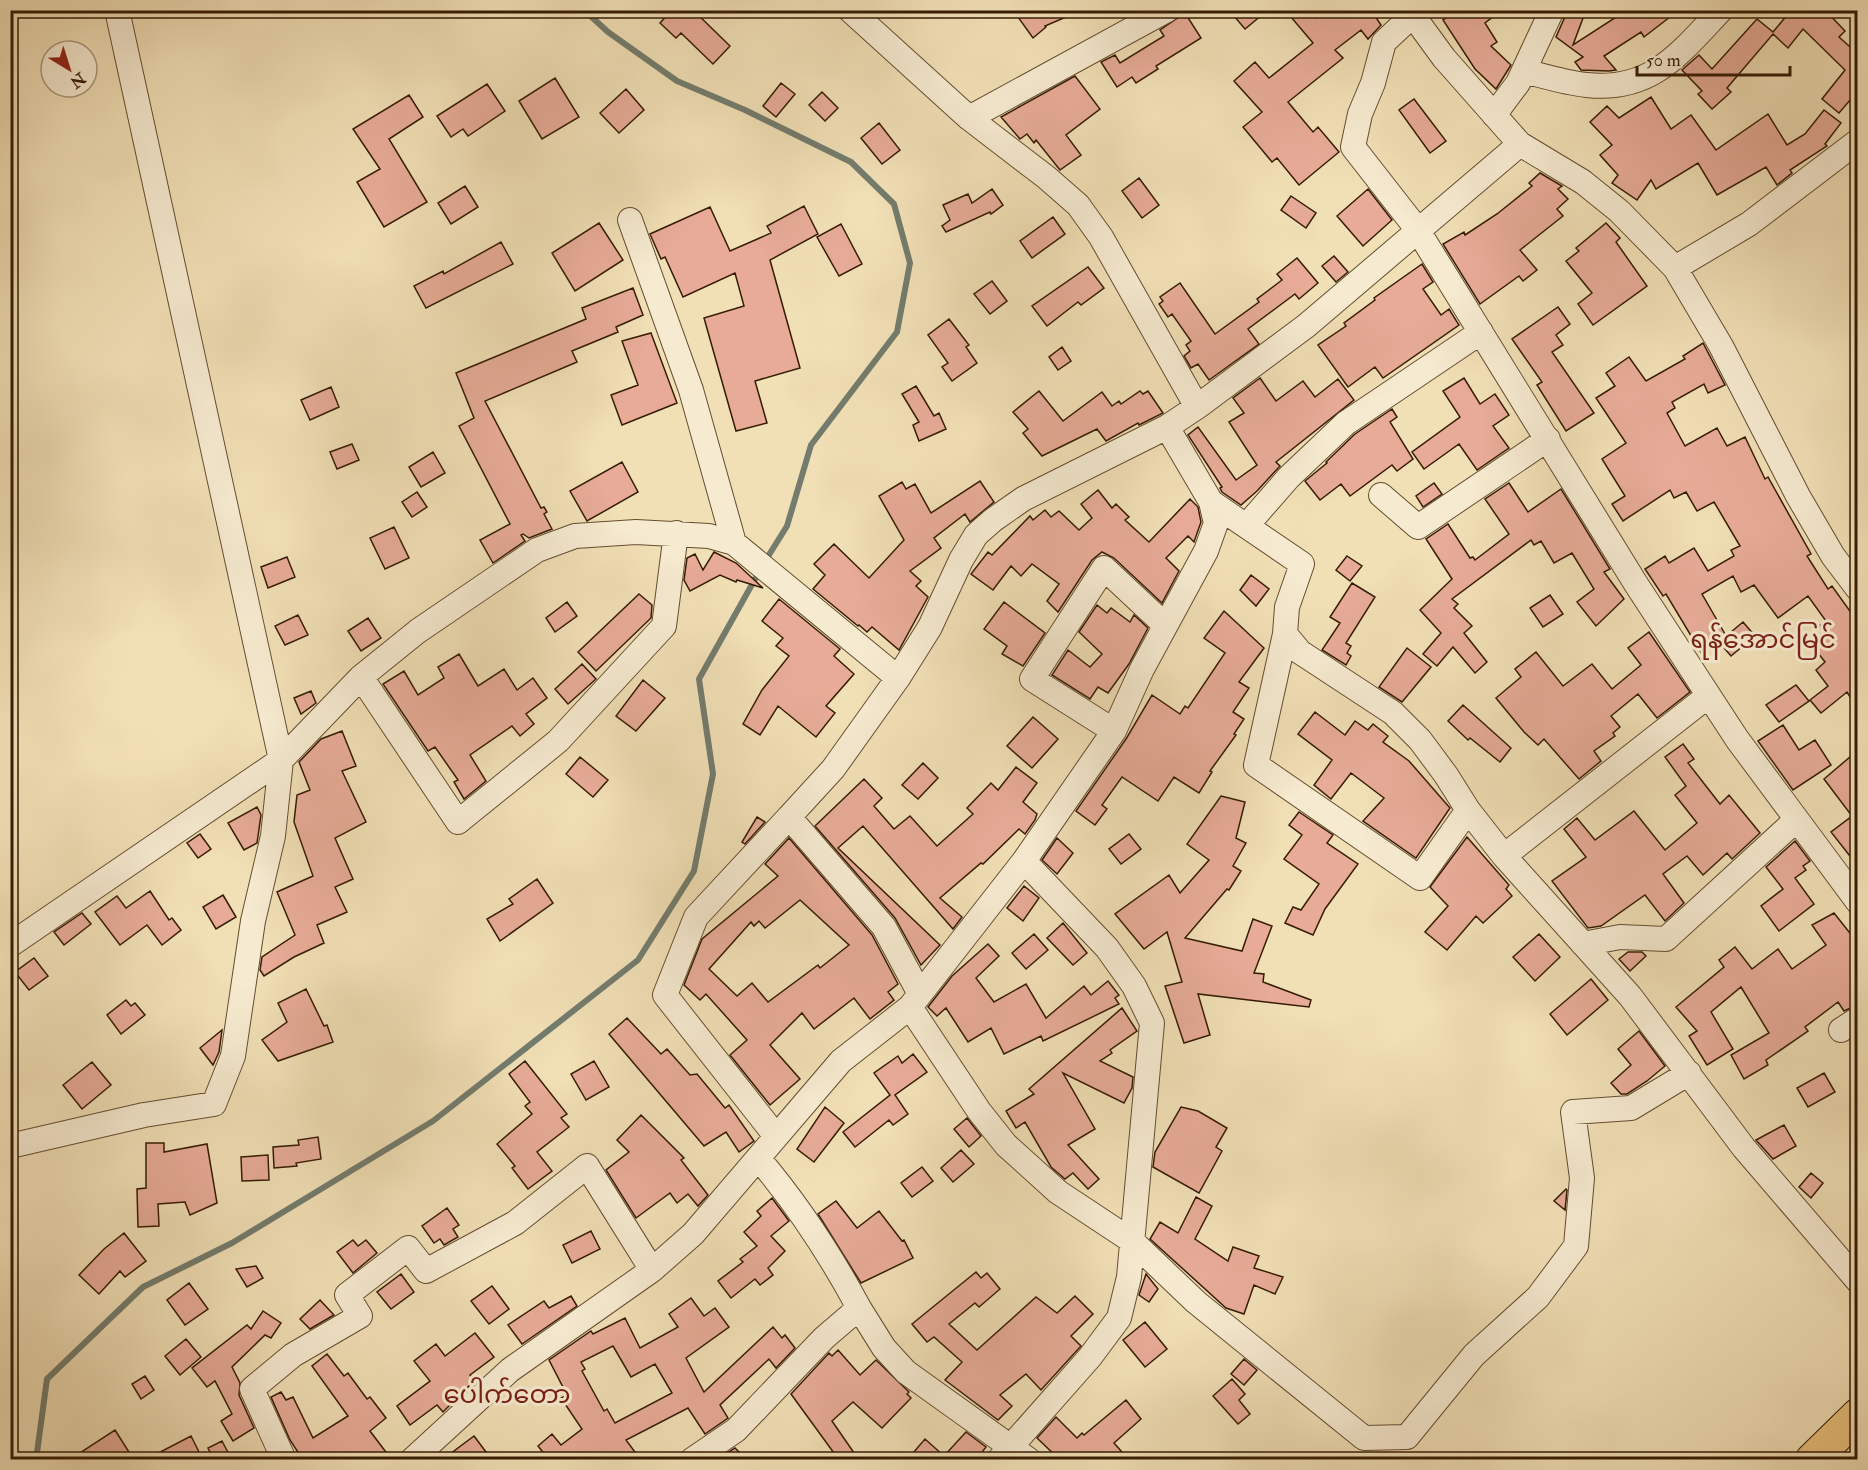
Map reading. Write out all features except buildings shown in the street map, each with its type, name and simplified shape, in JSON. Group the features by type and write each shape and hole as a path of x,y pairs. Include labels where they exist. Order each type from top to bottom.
{"main road":[{"path":"1812,1460 1857,1415"}],"street":[{"path":"10,1146 144,1115 214,1104 232,1056 253,921 273,836 281,760 117,10"},
{"path":"850,10 969,118 1046,177 1078,205 1101,237 1197,407"},
{"path":"969,118 1167,10"},
{"path":"1494,115 1524,71 1552,10"},
{"path":"1524,71 1586,86 1619,86 1644,79 1676,56 1721,10"},
{"path":"1857,589 1833,556 1798,496 1720,346 1675,268 1619,211 1583,182 1520,144 1444,58 1410,13 1384,42 1373,83 1360,114 1353,147 1417,231 1708,696 1795,821 1857,902"},
{"path":"1675,268 1749,224 1857,141"},
{"path":"776,1135 665,995 696,917 833,769 898,678 930,627 961,560 976,535 1023,499 1167,427 1197,407 1306,326 1520,144"},
{"path":"630,220 690,390 734,543"},
{"path":"1248,524 1289,477 1346,423 1481,332"},
{"path":"427,1455 510,1370 652,1270 693,1234 841,1061 915,1000 1024,861 1114,731 1142,669 1206,551 1216,523 1211,502 1167,427"},
{"path":"1381,495 1418,527 1548,439"},
{"path":"1211,502 1248,524 1302,564 1287,607 1285,634 1256,765 1419,878 1467,810"},
{"path":"10,945 281,760 361,677 418,631 537,550 575,536 636,532 676,533 709,536 734,543 898,678"},
{"path":"361,677 458,822 558,741 664,626 676,533"},
{"path":"1114,731 1032,679 1104,568 1165,625"},
{"path":"1285,634 1300,652 1393,713 1420,740 1446,775 1467,810 1504,856 1630,996 1744,1148 1857,1281"},
{"path":"1504,856 1708,696"},
{"path":"789,817 884,927 915,1000 979,1111 1006,1145 1058,1192 1132,1241 1196,1302 1364,1438 1407,1437 1474,1355 1538,1297 1576,1246 1582,1178 1573,1112 1631,1108 1689,1073"},
{"path":"1583,944 1620,937 1666,939 1795,821"},
{"path":"758,1158 791,1197 831,1255 859,1308 884,1348 906,1372 1013,1455 1119,1318 1129,1277 1152,1023 1134,986 1107,948 1024,861"},
{"path":"284,1460 252,1389 293,1355 360,1316 347,1295 408,1248 426,1271 515,1223 587,1166 652,1270"},
{"path":"692,1460 736,1430 824,1338 859,1308"}],"waterway":[{"path":"584,10 608,32 677,81 745,110 851,162 894,204 910,263 897,332 811,445 787,526 764,563"},
{"path":"36,1460 47,1379 143,1287 232,1243 433,1121 638,960 694,871 713,774 699,679 759,572"}],"district":[{"name":"ရန်အောင်မြင်","path":"1763,640"},
{"name":"ပေါက်တော","path":"507,1395"}]}
